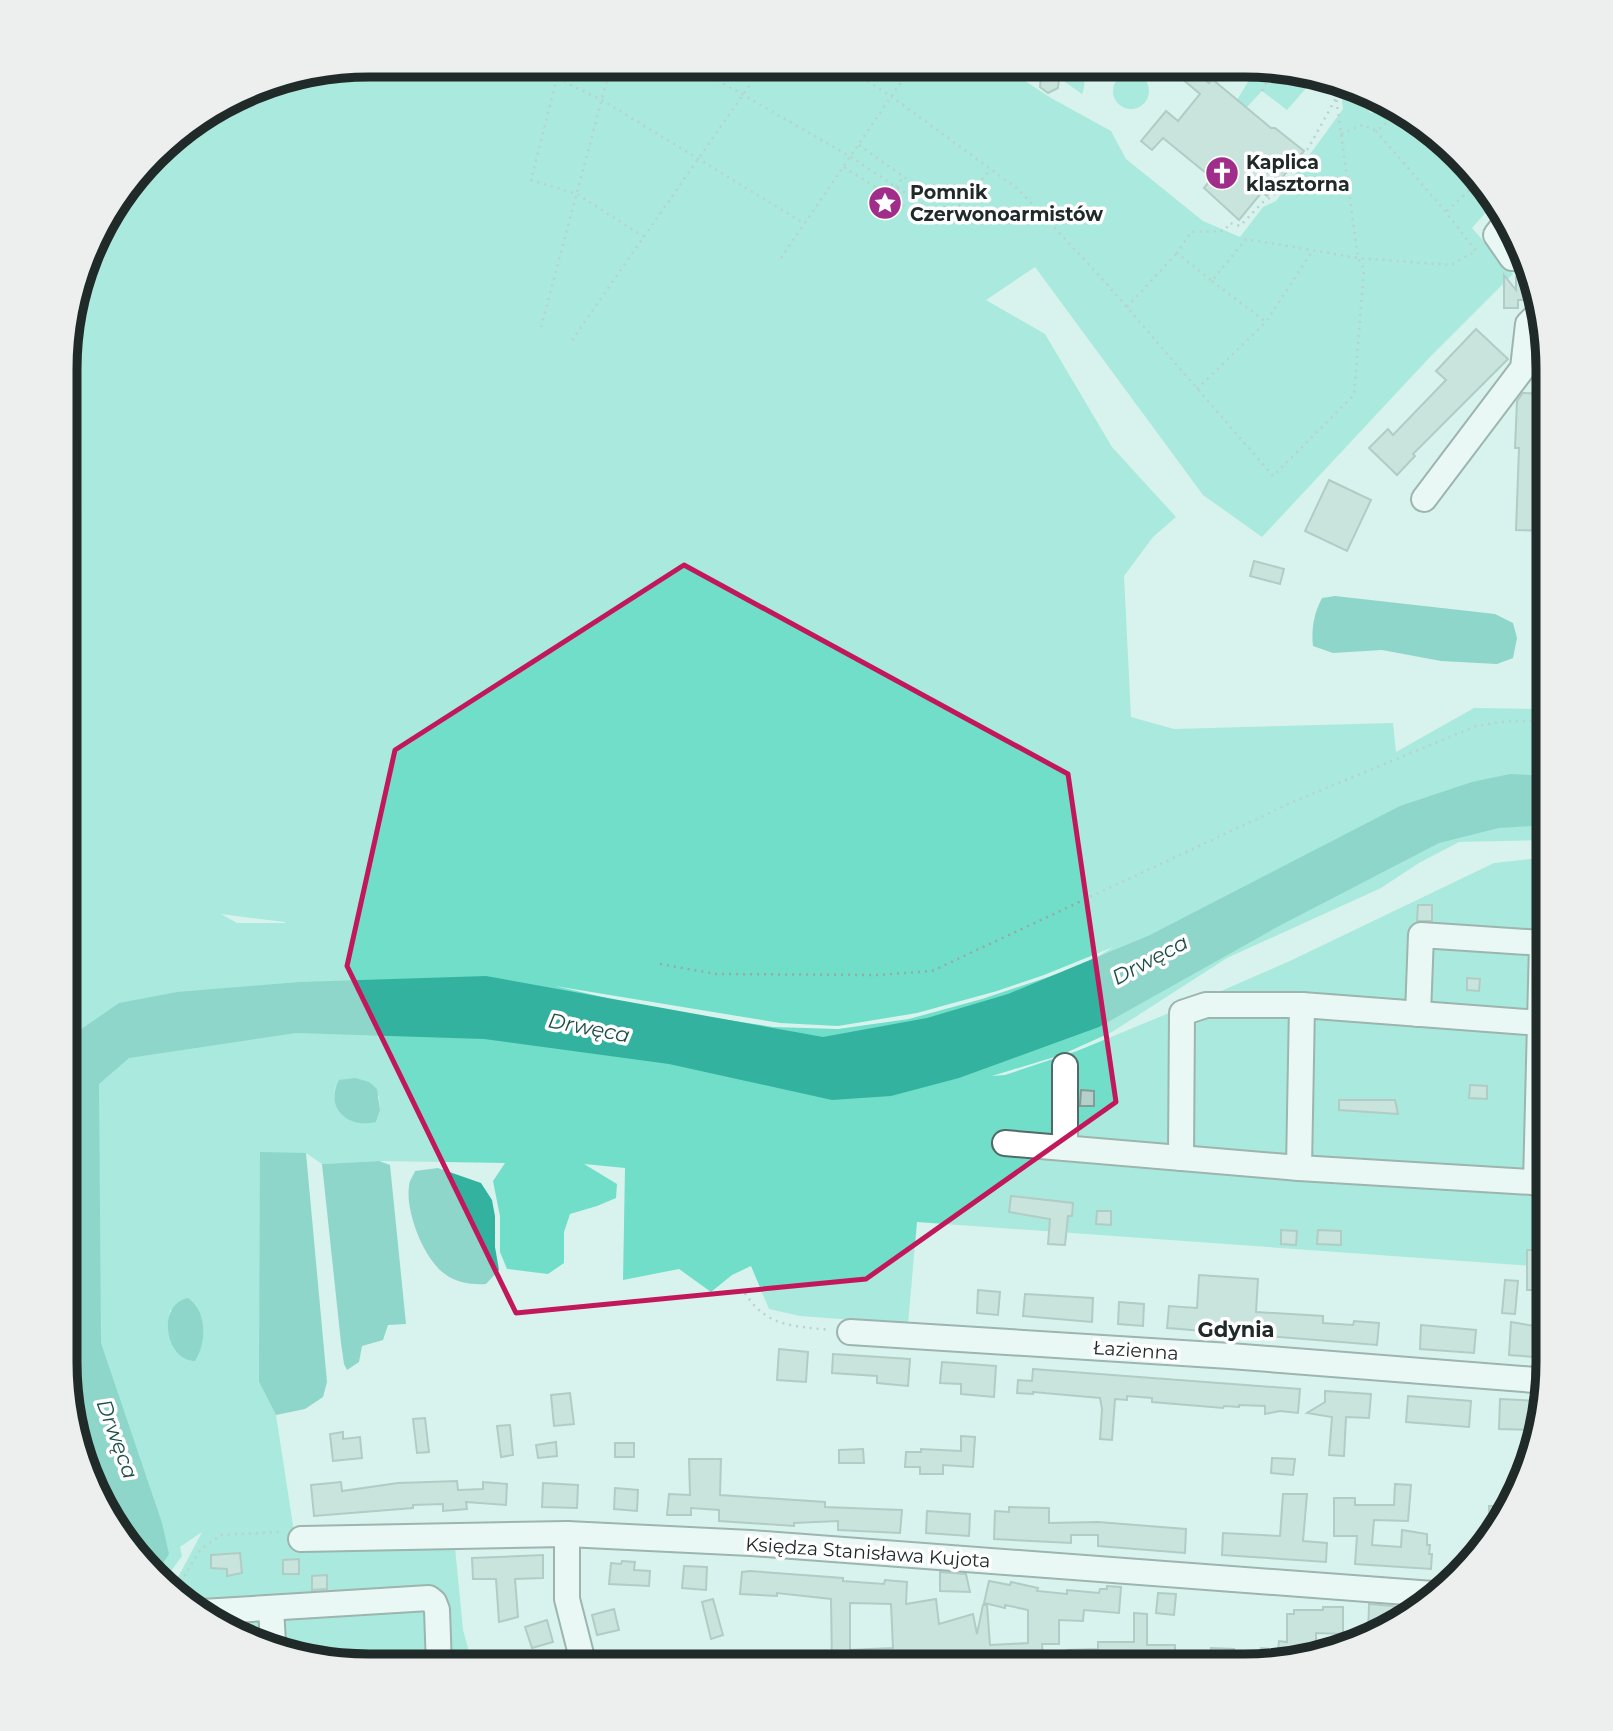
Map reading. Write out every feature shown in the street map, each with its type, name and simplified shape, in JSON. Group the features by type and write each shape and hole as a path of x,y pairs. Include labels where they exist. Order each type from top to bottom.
{"street":[{"path":"1500,229 1496,235 1514,258"},
{"path":"1424,499 1523,369 1528,324 1532,320"},
{"path":"1418,1014 1421,935 1536,943"},
{"path":"1181,1158 1182,1013 1206,1005 1302,1005 1536,1023"},
{"path":"1298,1168 1302,1005"},
{"path":"1065,1066 1065,1148"},
{"path":"1005,1143 1298,1168 1536,1183"},
{"name":"Łazienna","path":"850,1332 1230,1356 1535,1380"},
{"path":"567,1534 567,1599 581,1654"},
{"name":"Księdza Stanisława Kujota","path":"292,1535 567,1534 751,1543 1423,1593"},
{"path":"217,1611 429,1598 437,1610 439,1654"},
{"path":"271,1608 273,1638"}],"path":[{"path":"541,327 608,77"},
{"path":"712,77 851,157 934,212"},
{"path":"572,340 755,77"},
{"path":"861,77 1018,190 1126,308 1273,477 1354,395 1364,269 1358,258 1336,97"},
{"path":"781,258 905,77"},
{"path":"644,237 577,194 531,180 556,78 602,100 804,224"},
{"path":"1262,91 1269,78"},
{"path":"1126,308 1177,253 1191,232 1224,231 1230,223 1240,226 1263,202 1274,195 1309,147 1339,92"},
{"path":"1376,131 1393,118"},
{"path":"1212,281 1246,239 1358,258 1451,265 1476,251 1376,131 1363,125 1341,134"},
{"path":"859,145 954,212"},
{"path":"844,167 916,213 951,215 990,169"},
{"path":"896,187 903,177"},
{"path":"1446,212 1473,187"},
{"path":"896,200 902,191"},
{"path":"1197,389 1266,321 1313,250"},
{"path":"1177,253 1266,321"},
{"path":"660,964 716,974 877,975 932,971 1295,801 1476,726 1508,721 1536,721"},
{"path":"745,1293 754,1308 771,1319 795,1326 850,1332"},
{"path":"179,1585 201,1550 221,1535 292,1535"}],"highlighted area":[{"path":"684,565 1068,774 1116,1102 866,1279 516,1313 347,966 395,750"}],"shaded area":[{"path":"1019,77 1111,131 1126,159 1203,221 1240,237 1263,207 1276,201 1343,109 1342,101 1345,95 1359,101 1371,113 1380,111 1406,126 1437,149 1464,176 1489,209 1472,228 1513,274 1430,357 1262,537 1203,495 1035,267 986,300 1045,334 1112,447 1176,517 1153,537 1124,576 1131,717 1174,729 1393,723 1396,752 1474,708 1536,709 1536,840 1459,842 1419,863 1381,888 1227,958 1112,1032 1061,1055 992,1076 1005,1075 1077,1051 1203,999 1292,960 1494,863 1536,858 1536,1266 917,1222 908,1324 800,1316 769,1309 751,1266 732,1275 711,1292 679,1269 623,1280 625,1168 584,1164 617,1184 616,1198 570,1214 564,1232 564,1263 548,1274 507,1269 500,1252 500,1216 493,1181 505,1163 379,1161 322,1164 306,1153 259,1382 276,1415 297,1551 455,1547 463,1630 470,1654 331,1652 275,1639 223,1615 176,1582 202,1532 180,1547 182,1556 168,1575 137,1540 116,1508 92,1456 79,1400 77,1362 79,331 92,275 116,223 149,176 176,149 223,116 257,99 293,87 331,79","holes":["221,914 285,922 285,923 237,923","1113,947 1087,964 982,999 909,1019 838,1029 773,1027 650,1008 555,986 780,1023 838,1026 917,1013 997,991","340,1080 379,1096 380,1110 376,1122 334,1098 335,1088","170,1310 202,1319 202,1344 168,1333"]},
{"path":"1063,77 1083,77 1082,94 1065,82"},
{"path":"1122,77 1140,77 1147,84 1147,98 1138,107 1124,107 1115,98 1115,84"},
{"path":"1251,77 1282,79 1309,85 1287,110 1262,91 1246,108 1237,100"}],"water":[{"path":"1335,596 1495,614 1513,623 1517,638 1513,658 1497,664 1441,661 1382,650 1333,653 1313,646 1312,633 1319,604 1322,598"},
{"name":"Drwęca","path":"1510,774 1536,775 1536,826 1499,828 1439,843 1279,926 1099,1027 959,1078 891,1096 832,1100 669,1064 484,1039 296,1033 129,1058 99,1084 101,1343 162,1523 169,1554 160,1567 137,1540 107,1491 79,1400 77,1034 119,1003 177,992 299,982 486,976 823,1037 927,1018 1008,994 1150,935 1400,806 1472,782"},
{"path":"355,1078 369,1082 377,1089 380,1110 376,1122 356,1122 348,1119 337,1107 335,1090 339,1080"},
{"path":"260,1152 306,1153 327,1382 323,1397 305,1409 276,1415 259,1382"},
{"path":"379,1161 390,1165 406,1324 388,1325 383,1340 362,1346 359,1362 347,1370 341,1343 322,1164"},
{"path":"438,1168 481,1183 492,1200 499,1270 486,1284 454,1280 437,1267 423,1247 410,1208 410,1182 415,1171"},
{"path":"188,1298 199,1311 203,1327 202,1345 195,1361 185,1359 177,1352 168,1332 171,1310 178,1302"}],"building":[{"path":"1041,77 1059,78 1058,88 1048,93 1040,87"},
{"path":"1180,77 1201,77 1209,83 1212,79 1271,128 1275,128 1304,151 1267,196 1262,192 1239,220 1204,188 1212,178 1163,138 1152,150 1141,141 1166,111 1178,121 1200,94"},
{"path":"1504,275 1516,290 1516,277 1522,277 1527,300 1518,300 1518,308 1504,308"},
{"path":"1476,329 1508,359 1413,454 1415,456 1397,475 1369,448 1388,429 1393,435 1446,380 1436,371"},
{"path":"1523,393 1536,394 1536,531 1516,530 1519,448 1515,448 1517,401"},
{"path":"1329,480 1371,500 1347,551 1305,531"},
{"path":"1254,561 1284,569 1280,584 1250,576"},
{"path":"1533,881 1536,881 1536,899 1533,899"},
{"path":"1418,905 1432,905 1432,921 1417,921"},
{"path":"1467,978 1480,979 1479,991 1467,990"},
{"path":"1470,1085 1487,1086 1487,1099 1469,1098"},
{"path":"1081,1090 1094,1091 1094,1106 1080,1106"},
{"path":"1339,1100 1395,1100 1398,1114 1339,1110"},
{"path":"1011,1196 1073,1203 1072,1216 1068,1216 1065,1245 1048,1244 1050,1219 1009,1212"},
{"path":"1097,1211 1111,1211 1111,1225 1096,1224"},
{"path":"1281,1230 1297,1231 1296,1245 1281,1244"},
{"path":"1318,1230 1341,1231 1341,1245 1317,1244"},
{"path":"1527,1250 1536,1250 1536,1290 1527,1290"},
{"path":"1199,1275 1258,1279 1256,1312 1323,1316 1323,1323 1379,1323 1377,1345 1167,1328 1169,1306 1197,1308"},
{"path":"1505,1280 1518,1281 1515,1314 1502,1313"},
{"path":"978,1290 1000,1292 998,1315 977,1313"},
{"path":"1025,1294 1093,1298 1092,1322 1023,1316"},
{"path":"1119,1302 1144,1304 1143,1326 1118,1324"},
{"path":"1511,1322 1535,1326 1536,1357 1509,1355"},
{"path":"1421,1325 1476,1330 1474,1353 1420,1349"},
{"path":"779,1349 808,1352 806,1382 777,1380"},
{"path":"833,1354 910,1359 908,1386 877,1383 877,1376 832,1373"},
{"path":"942,1362 996,1366 994,1397 961,1394 961,1384 940,1383"},
{"path":"1033,1369 1300,1389 1298,1413 1280,1411 1265,1414 1265,1406 1239,1405 1223,1408 1152,1402 1152,1398 1127,1396 1127,1400 1115,1399 1112,1440 1100,1439 1100,1398 1017,1393 1018,1380 1032,1381"},
{"path":"1325,1391 1371,1394 1369,1418 1346,1417 1344,1456 1329,1455 1332,1417 1307,1413 1325,1402"},
{"path":"570,1393 574,1424 554,1426 551,1395"},
{"path":"1408,1396 1471,1401 1469,1427 1406,1422"},
{"path":"1500,1399 1534,1401 1528,1430 1499,1429"},
{"path":"425,1418 429,1452 417,1453 413,1419"},
{"path":"510,1425 513,1455 501,1457 497,1426"},
{"path":"343,1432 343,1439 360,1437 362,1458 333,1461 330,1434"},
{"path":"961,1436 975,1437 973,1467 943,1465 943,1474 920,1474 920,1467 905,1467 906,1452 921,1452 921,1449 961,1451"},
{"path":"556,1442 557,1456 538,1458 536,1445"},
{"path":"615,1443 634,1443 634,1457 615,1457"},
{"path":"863,1449 864,1463 839,1463 839,1450"},
{"path":"1272,1458 1295,1459 1293,1475 1271,1473"},
{"path":"689,1459 721,1459 720,1495 825,1502 825,1507 902,1510 900,1533 838,1530 838,1521 794,1523 794,1526 719,1521 719,1510 691,1508 691,1515 667,1515 669,1494 690,1495"},
{"path":"457,1481 458,1490 483,1489 483,1482 507,1484 506,1505 466,1502 467,1509 443,1511 443,1504 413,1505 413,1508 314,1516 311,1485 341,1482 342,1491 398,1483"},
{"path":"543,1483 578,1485 577,1508 542,1507"},
{"path":"1395,1484 1411,1485 1408,1521 1374,1520 1372,1545 1401,1547 1402,1530 1427,1534 1429,1554 1432,1554 1431,1569 1355,1564 1357,1536 1334,1536 1334,1498 1355,1498 1355,1505 1394,1505"},
{"path":"615,1488 638,1490 637,1511 614,1509"},
{"path":"1283,1494 1307,1494 1303,1541 1327,1543 1326,1562 1222,1555 1223,1533 1280,1536"},
{"path":"1489,1506 1498,1506 1497,1508 1490,1520"},
{"path":"1009,1507 1049,1508 1049,1523 1098,1522 1186,1529 1185,1553 1098,1546 1098,1535 1071,1535 1071,1543 994,1539 995,1511 1009,1512"},
{"path":"927,1511 970,1514 969,1536 926,1533"},
{"path":"240,1553 242,1573 227,1576 227,1569 211,1568 211,1555"},
{"path":"543,1555 543,1578 515,1579 518,1617 499,1622 496,1579 473,1579 472,1558"},
{"path":"299,1559 299,1574 283,1574 283,1560"},
{"path":"622,1561 635,1562 634,1570 650,1571 649,1586 609,1584 611,1563 621,1564"},
{"path":"684,1566 707,1567 706,1590 682,1588"},
{"path":"750,1571 884,1584 885,1580 907,1582 906,1604 936,1599 939,1624 973,1614 977,1634 983,1605 987,1605 990,1645 1028,1643 1028,1610 984,1603 989,1581 1010,1585 1011,1582 1038,1588 1037,1591 1067,1594 1067,1590 1099,1593 1100,1589 1107,1589 1107,1586 1121,1587 1119,1613 1084,1610 1083,1621 1059,1620 1059,1644 1042,1644 1043,1654 832,1654 831,1599 777,1593 777,1596 740,1594 742,1572","holes":["850,1603 891,1604 893,1648 850,1650"]},
{"path":"940,1572 966,1574 970,1592 940,1591"},
{"path":"327,1575 327,1589 312,1590 312,1576"},
{"path":"1158,1593 1176,1594 1174,1615 1156,1613"},
{"path":"713,1599 723,1635 711,1639 702,1602"},
{"path":"1369,1604 1401,1608 1390,1615 1368,1626"},
{"path":"1323,1607 1343,1607 1343,1634 1316,1633 1316,1645 1260,1653 1261,1648 1278,1650 1279,1641 1287,1642 1287,1614 1294,1614 1294,1610 1323,1610"},
{"path":"614,1609 619,1630 597,1635 592,1615"},
{"path":"1134,1613 1147,1614 1147,1645 1175,1645 1175,1654 1067,1654 1067,1650 1098,1649 1098,1642 1134,1642"},
{"path":"547,1620 553,1642 532,1648 525,1627"},
{"path":"1211,1648 1234,1649 1234,1654 1211,1654"}],"place":[{"name":"Kaplica klasztorna","path":"1222,173"},
{"name":"Pomnik Czerwonoarmistów","path":"885,203"}],"district":[{"name":"Gdynia","path":"1236,1330"}]}
